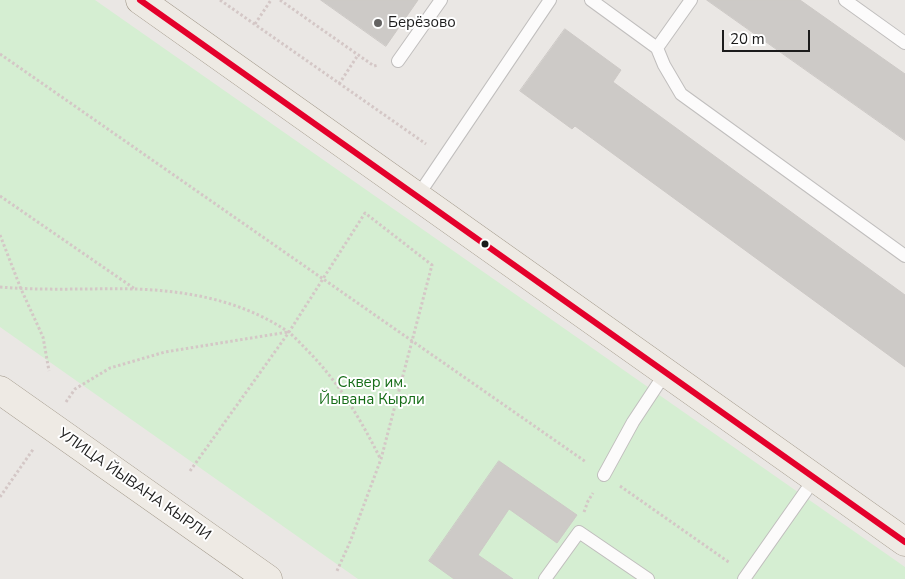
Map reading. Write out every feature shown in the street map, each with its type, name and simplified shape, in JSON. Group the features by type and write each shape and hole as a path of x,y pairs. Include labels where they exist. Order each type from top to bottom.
{"main road":[{"path":"140,0 905,542"},
{"name":"УЛИЦА ЙЫВАНА КЫРЛИ","path":"0,390 268,579"}],"lane":[{"path":"398,61 440,0"},
{"path":"418,197 550,0"},
{"path":"591,0 657,48 664,65 681,94 905,256"},
{"path":"657,48 692,0"},
{"path":"845,0 905,43"},
{"path":"604,475 632,422 666,372"},
{"path":"746,577 815,478"},
{"path":"545,579 579,532 648,579"}],"path":[{"path":"220,0 428,146"},
{"path":"255,24 271,0"},
{"path":"280,0 374,66 398,61"},
{"path":"0,54 412,340 746,577"},
{"path":"339,84 358,55"},
{"path":"0,196 136,289"},
{"path":"190,471 289,332 365,212 432,265 381,458 336,574"},
{"path":"0,235 21,289 43,337 49,371"},
{"path":"0,287 21,289 175,291 213,298 253,311 289,332 338,384 362,422 381,458"},
{"path":"0,497 75,390 110,368 165,352 289,332"},
{"path":"579,532 588,501 604,475"}],"green space":[{"name":"Сквер им. Йывана Кырли","path":"0,0 95,0 905,567 905,579 358,579 0,327"}],"building":[{"name":"Берёзово","path":"321,0 418,0 386,46"},
{"path":"707,0 800,0 905,74 905,140"},
{"path":"565,29 621,70 613,82 905,295 905,367 575,126 572,129 520,91"},
{"path":"499,461 577,515 557,543 509,509 478,555 513,579 454,579 429,561"}],"transit line":[{"path":"140,0 905,542"}],"place":[{"name":"Берёзово","path":"378,23"}]}
